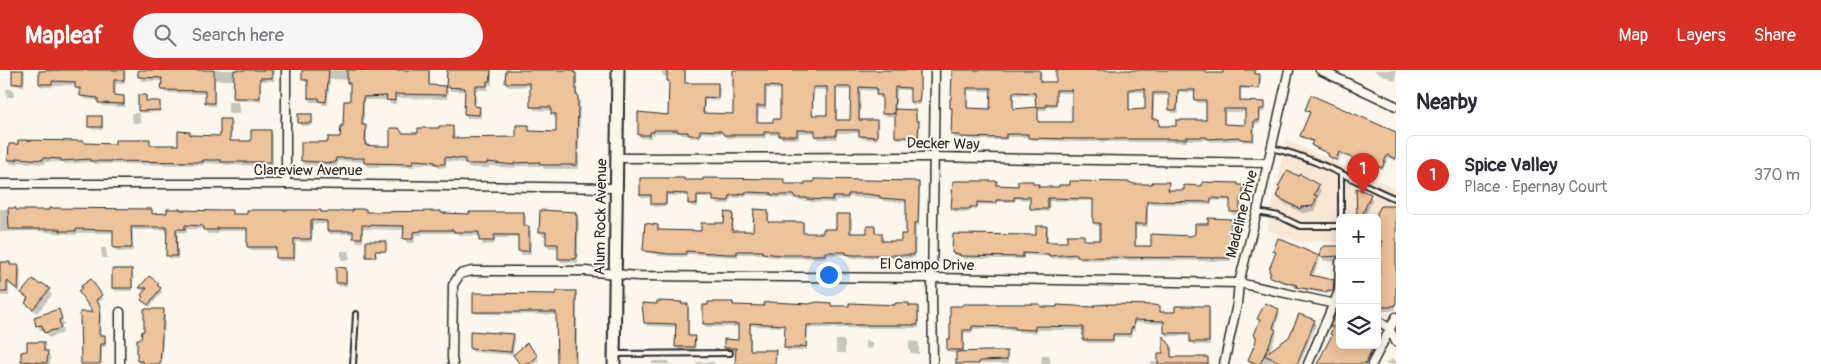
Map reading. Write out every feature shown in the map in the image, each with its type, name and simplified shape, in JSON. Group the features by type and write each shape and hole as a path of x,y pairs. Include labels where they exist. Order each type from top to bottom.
{"main road":[{"name":"Alum Rock Avenue","path":"614,359 618,70"}],"street":[{"path":"286,70 286,184"},
{"path":"933,364 932,157 934,70"},
{"name":"Madeline Drive","path":"1224,364 1239,283 1289,70"},
{"path":"1320,70 1396,106"},
{"name":"Decker Way","path":"617,158 932,157 1268,163"},
{"name":"Clareview Avenue","path":"0,184 286,184 616,188"},
{"name":"El Campo Drive","path":"453,364 452,291 455,279 460,274 472,271 585,271 637,276 1239,283 1336,304"},
{"path":"1308,364 1336,306"},
{"path":"120,312 120,364"},
{"path":"1372,364 1396,317"},
{"path":"1381,322 1390,328 1396,342"}],"lane":[{"path":"1272,148 1282,150 1341,174 1396,199"},
{"path":"1341,174 1341,214"},
{"path":"1257,212 1279,216 1300,226 1336,226"},
{"path":"354,364 356,314"},
{"path":"614,359 730,353"}],"shaded area":[{"path":"1286,140 1396,189 1396,242 1381,242 1381,214 1336,214 1336,242 1295,241 1267,230"}],"building":[{"path":"12,70 23,70 23,83 12,84"},
{"path":"124,70 124,80 114,80 114,95 124,96 124,104 98,103 98,98 80,96 80,88 75,88 75,82 52,81 52,84 39,84 39,71"},
{"path":"138,70 214,70 214,103 205,103 205,91 161,90 162,78 138,77"},
{"path":"234,70 272,70 272,78 260,78 260,98 233,98"},
{"path":"302,70 329,70 326,102 319,101 319,98 308,98 308,80 302,80"},
{"path":"347,70 429,70 429,85 446,86 446,95 395,94 395,101 386,100 387,96 363,97 362,125 366,125 365,145 390,146 390,128 399,128 402,133 418,133 418,128 453,126 453,138 516,137 516,125 529,125 529,131 556,132 556,114 551,114 551,107 530,107 530,83 505,83 506,70 574,70 574,73 576,73 576,95 578,95 577,165 540,165 540,162 514,163 514,165 487,162 487,164 465,164 465,159 445,157 445,164 413,160 413,164 364,163 364,158 336,158 335,163 301,161 301,142 328,142 328,137 340,137 341,126 343,126 344,101 350,101 350,83 347,83"},
{"path":"447,70 491,70 490,81 487,81 487,86 475,86 474,106 480,107 479,115 464,114 465,88 446,87"},
{"path":"667,70 685,70 685,83 718,83 718,98 704,97 703,113 733,114 733,70 920,70 920,94 919,102 910,102 910,88 895,87 894,114 882,114 882,95 876,95 877,88 859,87 859,120 877,120 877,137 859,136 859,130 836,130 836,136 815,136 815,130 797,130 797,136 779,136 779,132 764,132 764,135 724,135 721,131 700,130 700,135 688,135 688,132 678,132 678,130 654,130 654,132 650,132 650,135 638,135 638,112 668,115 669,81 667,81","holes":["765,86 780,87 780,119 773,119 773,122 757,122 757,106 765,106","813,87 827,87 827,115 812,115","836,87 851,87 850,120 836,120"]},
{"path":"952,70 1040,70 1040,82 1056,82 1056,70 1206,70 1206,73 1223,73 1223,70 1255,70 1255,74 1260,74 1259,88 1240,87 1240,101 1265,102 1265,109 1260,109 1259,121 1254,121 1253,140 1240,139 1240,137 1208,139 1207,137 1186,137 1186,139 1028,138 1028,134 1006,134 1006,138 960,137 960,135 951,135","holes":["967,88 991,88 990,109 967,108","1129,89 1145,89 1145,109 1129,110","1056,90 1072,90 1072,122 1038,122 1038,107 1046,107 1046,104 1056,104","1178,90 1195,90 1194,100 1206,100 1206,120 1176,120 1176,126 1159,126 1159,119 1152,119 1153,93 1169,93 1169,110 1177,110","1013,92 1035,93 1036,107 1038,107 1013,109","1224,109 1245,109 1245,125 1224,124"]},
{"path":"138,95 146,95 146,101 160,101 160,110 138,111"},
{"path":"1311,95 1396,132 1396,159 1387,155 1382,168 1362,160 1361,162 1339,152 1336,160 1328,156 1329,154 1311,145 1313,141 1300,136 1310,112 1305,110"},
{"path":"895,109 916,110 916,121 919,121 918,137 895,137"},
{"path":"298,114 312,114 312,123 298,123"},
{"path":"88,116 102,116 102,127 88,127"},
{"path":"220,119 230,119 230,141 251,141 251,130 271,130 271,162 221,162 221,160 203,160 203,162 90,161 90,159 61,161 61,159 43,158 43,160 17,158 17,160 8,160 9,144 18,144 18,140 84,141 84,143 115,144 115,140 150,139 150,145 178,145 178,131 190,132 190,135 220,136"},
{"path":"1287,171 1299,176 1300,174 1319,185 1314,195 1317,196 1313,206 1301,207 1300,209 1276,196 1280,188 1278,187"},
{"path":"640,178 684,178 684,180 703,180 703,178 784,179 784,184 805,184 805,182 814,182 814,179 919,182 918,223 914,223 914,255 852,255 846,254 846,252 825,252 825,255 781,255 762,253 762,251 737,251 737,254 726,254 686,251 686,254 669,254 645,251 643,250 645,223 658,225 658,230 701,231 701,223 724,223 725,212 733,213 732,231 753,231 754,209 768,210 768,222 803,222 803,233 823,233 823,229 836,229 836,214 850,214 850,233 867,233 867,226 875,226 875,233 882,233 882,241 901,241 901,234 906,234 906,200 880,198 880,196 867,194 848,194 848,197 833,197 833,200 795,198 795,195 745,192 745,194 740,193 740,195 730,195 729,201 713,201 713,195 697,195 697,204 688,204 688,194 666,193 666,204 651,204 651,195 640,195"},
{"path":"953,181 997,181 996,185 1018,186 1018,181 1033,181 1033,184 1039,184 1038,187 1070,185 1070,181 1129,182 1134,184 1169,182 1168,190 1184,190 1184,185 1202,186 1202,182 1238,183 1238,185 1243,185 1243,198 1240,198 1240,212 1230,212 1230,199 1211,198 1211,202 1147,201 1146,224 1135,224 1135,246 1151,246 1151,234 1191,236 1195,234 1195,224 1208,224 1208,218 1231,219 1230,258 1077,257 1077,254 1049,256 1049,254 1023,253 1023,257 960,256 960,254 952,253 953,234 1036,235 1036,226 1047,226 1046,242 1067,242 1067,235 1084,235 1084,240 1100,240 1100,223 1093,223 1093,199 1048,198 1048,209 1030,209 1030,197 1014,197 1014,200 996,200 996,203 977,202 977,207 970,207 970,209 951,209"},
{"path":"1356,188 1371,194 1363,214 1357,214"},
{"path":"1381,206 1396,206 1396,302 1395,306 1391,307 1381,307 1381,214 1377,213"},
{"path":"8,208 16,208 16,210 49,210 49,208 152,209 152,214 167,213 167,209 232,210 232,214 247,214 247,210 321,210 321,212 341,212 353,211 353,209 366,209 366,212 441,211 441,213 469,214 469,212 524,212 524,226 529,226 529,251 518,251 518,235 494,235 494,241 479,241 479,232 421,230 413,232 413,239 403,239 404,226 362,225 362,238 353,238 353,231 327,231 327,221 311,220 311,239 294,239 294,258 276,258 276,247 247,247 247,228 203,230 203,226 185,225 185,229 176,229 177,256 166,256 167,227 131,227 132,248 113,248 113,230 76,229 76,231 60,231 60,229 9,229"},
{"path":"540,210 576,212 576,259 558,259 558,244 546,244 546,232 539,232"},
{"path":"1278,238 1319,256 1310,275 1334,280 1333,291 1325,292 1296,287 1297,285 1269,276 1271,273 1269,272 1270,267 1276,252 1273,251"},
{"path":"366,241 386,241 386,251 375,251 376,257 366,257"},
{"path":"1323,246 1336,246 1336,256 1320,257 1321,248"},
{"path":"0,262 10,262 10,265 19,265 18,290 7,281 7,292 0,292"},
{"path":"336,267 346,268 346,283 336,283"},
{"path":"112,269 132,269 132,288 112,288"},
{"path":"149,276 159,283 157,285 161,288 148,305 141,300 143,297 141,295 147,288 139,288"},
{"path":"33,279 40,285 42,283 50,289 33,309 25,303 28,298 21,293"},
{"path":"91,279 102,295 96,300 100,306 99,335 105,335 105,344 101,344 100,364 81,364 80,312 93,312 78,291 82,288 81,286"},
{"path":"557,291 576,291 575,364 557,364 556,312 473,312 473,293 556,294"},
{"path":"657,301 688,304 688,336 695,336 694,347 675,347 676,324 644,323 642,303 657,304"},
{"path":"708,302 733,302 733,305 764,306 764,303 770,302 809,304 817,302 831,303 831,306 849,306 849,303 895,305 895,303 909,303 909,306 918,306 918,325 807,325 806,347 784,348 785,325 750,323 750,350 776,350 775,364 735,364 736,348 724,348 724,339 738,340 738,324 703,324 703,305 708,305"},
{"path":"1265,303 1279,309 1273,328 1276,330 1260,364 1258,364 1248,360 1256,341 1256,336 1254,335 1260,320 1257,319"},
{"path":"964,304 1039,304 1041,307 1057,307 1057,305 1094,307 1094,305 1111,304 1153,305 1160,306 1160,312 1175,312 1175,306 1209,306 1209,342 1190,342 1190,333 1164,333 1164,321 1134,320 1130,334 1113,334 1113,340 1083,340 1083,327 1035,326 1035,330 1015,329 1015,327 972,326 972,330 963,330 963,350 947,350 947,339 950,339 950,306 961,306"},
{"path":"59,309 62,319 59,320 61,328 44,333 42,325 36,326 34,317"},
{"path":"144,309 164,309 160,364 142,364 142,361 137,361 137,339 141,339 142,331 144,331"},
{"path":"1336,312 1336,349 1372,349 1365,364 1317,364 1332,335 1330,334 1333,327 1330,326"},
{"path":"1299,314 1315,320 1297,364 1284,364 1264,355 1289,337"},
{"path":"470,331 514,334 511,352 470,349"},
{"path":"1163,336 1171,346 1171,357 1208,357 1208,364 1158,364 1158,353 1163,353"},
{"path":"27,342 44,342 44,351 48,351 47,363 21,361 21,352 27,351"},
{"path":"527,343 538,356 529,364 520,364 513,355"},
{"path":"1007,351 1007,360 979,361 979,364 956,364 956,352"}],"place":[{"name":"Spice Valley","path":"1363,194"}]}
